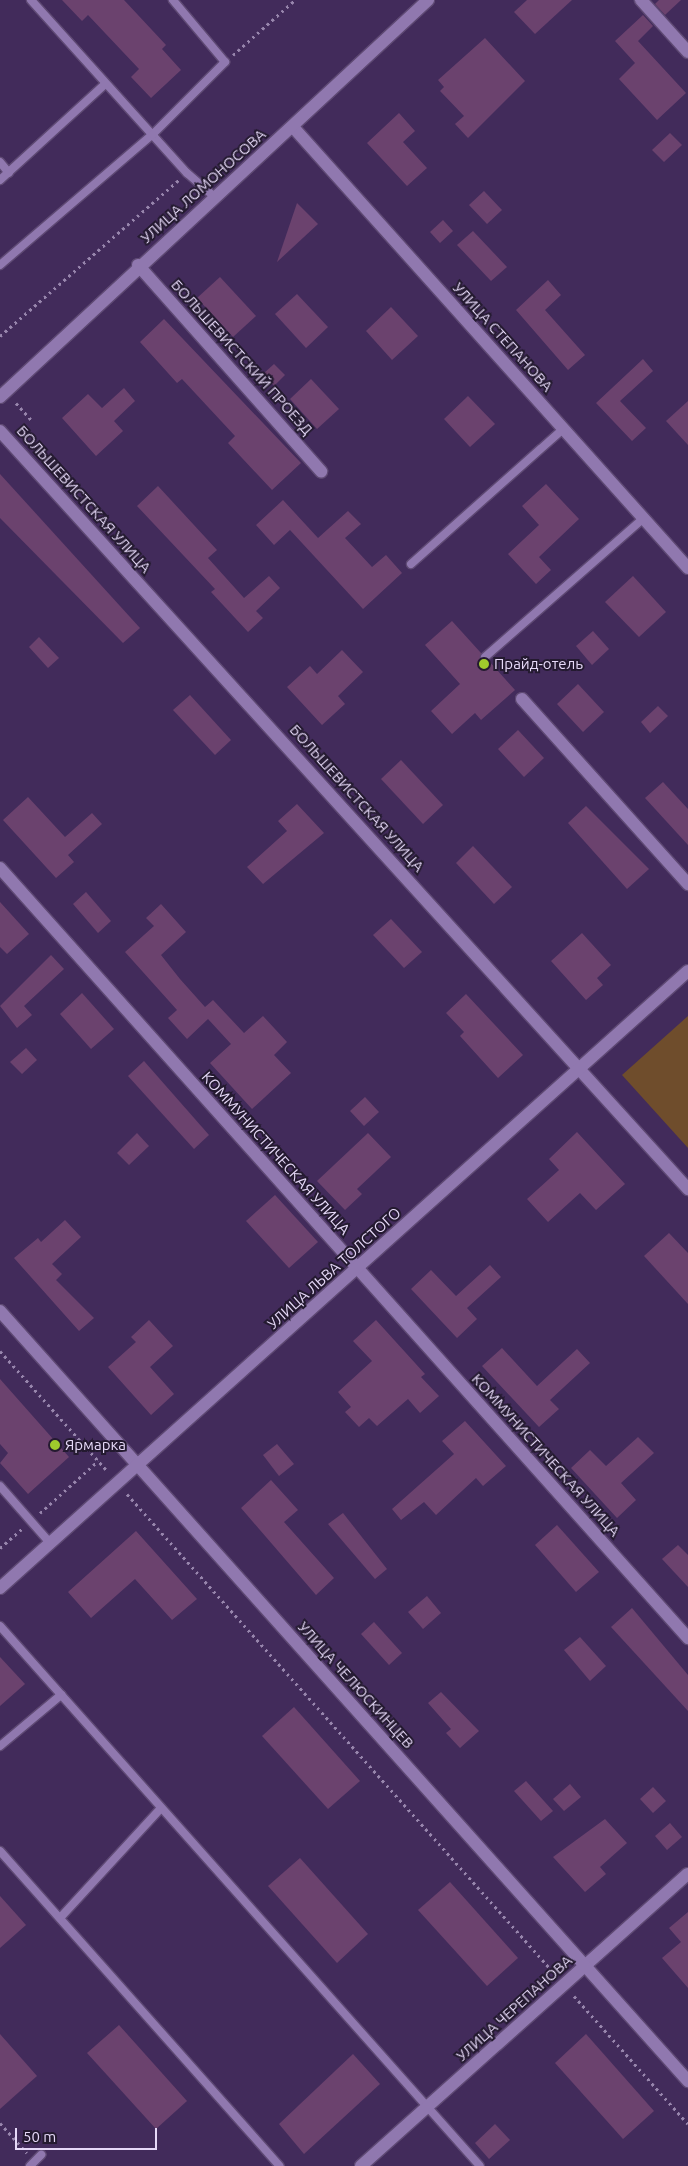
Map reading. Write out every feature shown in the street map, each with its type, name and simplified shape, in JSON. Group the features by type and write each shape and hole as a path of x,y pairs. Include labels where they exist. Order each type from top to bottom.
{"street":[{"name":"УЛИЦА ЛОМОНОСОВА","path":"0,397 138,265 293,127 428,0"},
{"path":"640,0 688,52"},
{"name":"УЛИЦА СТЕПАНОВА","path":"293,127 688,568"},
{"name":"БОЛЬШЕВИСТСКИЙ ПРОЕЗД","path":"138,265 321,471"},
{"name":"БОЛЬШЕВИСТСКАЯ УЛИЦА","path":"0,431 580,1067 688,1189"},
{"path":"522,698 688,884"},
{"name":"КОММУНИСТИЧЕСКАЯ УЛИЦА","path":"0,868 688,1638"},
{"name":"УЛИЦА ЛЬВА ТОЛСТОГО","path":"0,1588 688,971"},
{"name":"УЛИЦА ЧЕЛЮСКИНЦЕВ","path":"0,1311 688,2081"},
{"name":"УЛИЦА ЧЕРЕПАНОВА","path":"361,2166 688,1874"}],"lane":[{"path":"31,0 187,173 215,197"},
{"path":"0,265 153,134 225,62 173,0"},
{"path":"0,180 105,84"},
{"path":"0,162 9,173"},
{"path":"411,564 563,429"},
{"path":"485,657 644,518"},
{"path":"0,1486 50,1543"},
{"path":"0,1626 480,2166"},
{"path":"0,1746 61,1695"},
{"path":"60,1918 162,1808"},
{"path":"0,1851 280,2166"},
{"path":"32,2164 41,2155"}],"path":[{"path":"225,62 294,0"},
{"path":"0,336 187,173"},
{"path":"0,1351 688,2124"},
{"path":"0,1548 98,1461"},
{"path":"0,2123 32,2164"}],"shaded area":[{"path":"688,1016 688,1148 622,1075"}],"building":[{"path":"62,0 124,0 166,45 162,49 181,70 151,98 131,77 139,69 88,15 82,21"},
{"path":"527,0 572,0 535,34 514,12"},
{"path":"659,0 681,0 665,15 655,4"},
{"path":"643,15 653,26 638,41 686,93 657,120 619,79 635,63 615,41"},
{"path":"485,38 525,81 468,138 455,124 464,116 440,91 444,87 438,80"},
{"path":"399,113 415,131 403,142 427,168 407,186 367,143"},
{"path":"670,133 682,145 664,162 652,150"},
{"path":"484,191 502,210 487,224 469,205"},
{"path":"297,203 318,224 277,262"},
{"path":"443,220 453,231 440,243 430,232"},
{"path":"473,231 507,267 491,281 457,245"},
{"path":"220,277 256,316 233,337 197,298"},
{"path":"548,280 561,295 545,310 585,355 568,370 516,310"},
{"path":"297,294 328,327 306,348 275,314"},
{"path":"391,307 418,336 392,360 366,331"},
{"path":"164,319 301,463 272,490 228,443 235,436 182,379 177,383 140,342"},
{"path":"643,359 653,371 620,401 646,428 632,441 596,403"},
{"path":"274,364 285,375 274,386 263,374"},
{"path":"311,379 339,409 317,429 290,399"},
{"path":"124,388 135,401 114,421 123,431 96,456 62,418 88,394 102,408"},
{"path":"468,396 495,424 470,447 444,419"},
{"path":"688,401 688,445 666,421"},
{"path":"0,474 140,628 123,643 0,518"},
{"path":"546,484 579,519 539,557 551,570 536,584 508,554 539,525 522,506"},
{"path":"158,486 217,550 208,558 244,598 269,576 280,588 256,611 263,618 248,632 211,592 215,589 137,506"},
{"path":"283,500 318,538 348,511 361,524 345,538 372,567 386,555 402,573 363,609 290,530 274,545 256,525"},
{"path":"633,576 666,612 639,637 605,602"},
{"path":"452,621 481,653 481,661 489,661 515,690 481,720 475,713 452,734 431,711 460,684 425,645"},
{"path":"593,631 609,649 592,665 576,646"},
{"path":"39,637 59,658 48,668 29,647"},
{"path":"342,650 363,672 338,696 345,704 322,725 287,687 310,666 317,674"},
{"path":"578,684 604,712 583,732 557,704"},
{"path":"190,695 231,740 215,755 173,710"},
{"path":"658,706 668,716 650,733 641,722"},
{"path":"518,730 544,758 524,777 498,749"},
{"path":"401,760 443,805 423,824 381,779"},
{"path":"663,782 688,809 688,845 645,798"},
{"path":"28,797 65,837 92,813 102,824 68,855 74,862 56,878 3,820"},
{"path":"297,804 324,833 263,884 247,867 287,831 278,821"},
{"path":"586,806 649,869 627,889 568,823"},
{"path":"473,846 512,887 494,904 456,863"},
{"path":"86,892 111,921 98,933 73,904"},
{"path":"0,902 29,934 7,954 0,947"},
{"path":"161,904 186,932 161,955 205,1007 213,1000 244,1033 263,1016 287,1042 274,1055 291,1073 252,1109 210,1063 231,1044 208,1019 187,1039 168,1018 177,1010 125,952 154,926 146,918"},
{"path":"391,919 422,952 404,968 373,935"},
{"path":"582,933 611,965 597,978 603,985 586,1000 551,961"},
{"path":"51,955 64,969 24,1006 32,1015 17,1028 0,1006"},
{"path":"82,993 114,1029 91,1049 60,1014"},
{"path":"466,994 523,1055 498,1078 460,1036 464,1032 446,1013"},
{"path":"26,1048 37,1060 22,1074 10,1062"},
{"path":"144,1061 209,1135 194,1149 128,1076"},
{"path":"365,1097 379,1112 364,1126 350,1111"},
{"path":"577,1132 625,1184 596,1210 580,1193 548,1222 527,1199 559,1170 549,1159"},
{"path":"137,1133 149,1146 129,1165 117,1153"},
{"path":"368,1133 391,1157 357,1189 362,1194 345,1210 317,1181"},
{"path":"275,1195 318,1242 289,1268 246,1221"},
{"path":"65,1220 81,1237 52,1264 62,1274 56,1280 94,1318 79,1331 14,1258 38,1238 41,1242"},
{"path":"669,1233 688,1253 688,1304 644,1256"},
{"path":"490,1265 501,1277 467,1308 477,1319 457,1338 411,1289 431,1270 456,1296"},
{"path":"149,1320 173,1346 150,1367 174,1394 151,1415 108,1367 136,1342 131,1337"},
{"path":"376,1320 425,1374 421,1377 439,1396 420,1413 408,1399 377,1426 369,1418 359,1427 345,1412 351,1407 338,1392 372,1361 353,1341"},
{"path":"502,1348 537,1386 577,1349 590,1363 550,1400 559,1409 539,1427 482,1366"},
{"path":"0,1379 69,1457 28,1494 0,1463 8,1453 0,1444"},
{"path":"465,1421 506,1466 483,1486 476,1478 436,1515 424,1502 401,1520 392,1509 454,1454 442,1441"},
{"path":"638,1437 654,1453 621,1483 636,1500 617,1518 571,1468 590,1450 606,1466"},
{"path":"277,1444 294,1464 279,1476 263,1455"},
{"path":"271,1480 298,1510 284,1522 334,1578 316,1595 241,1508"},
{"path":"343,1513 387,1569 375,1579 328,1524"},
{"path":"557,1525 599,1572 576,1592 535,1545"},
{"path":"136,1531 197,1599 172,1620 135,1579 91,1618 68,1592"},
{"path":"678,1545 688,1555 688,1587 662,1559"},
{"path":"427,1596 441,1613 423,1629 408,1612"},
{"path":"632,1608 688,1675 688,1711 611,1627"},
{"path":"374,1622 402,1653 389,1665 361,1634"},
{"path":"580,1637 606,1666 590,1681 564,1650"},
{"path":"0,1657 25,1684 0,1706"},
{"path":"441,1692 479,1731 460,1748 446,1733 451,1729 428,1703"},
{"path":"294,1707 360,1781 328,1809 262,1736"},
{"path":"526,1781 553,1811 541,1821 514,1791"},
{"path":"570,1784 581,1797 564,1811 553,1799"},
{"path":"653,1787 666,1801 653,1813 640,1799"},
{"path":"605,1819 627,1843 600,1867 606,1874 585,1892 553,1857"},
{"path":"670,1823 682,1837 667,1850 655,1836"},
{"path":"300,1858 368,1934 337,1963 268,1886"},
{"path":"450,1882 518,1958 487,1986 418,1910"},
{"path":"0,1896 26,1925 0,1948"},
{"path":"688,1912 688,1988 662,1958 681,1942 669,1928"},
{"path":"119,2025 187,2101 156,2129 87,2053"},
{"path":"0,2034 37,2076 0,2109"},
{"path":"586,2034 654,2111 623,2139 555,2063"},
{"path":"353,2054 380,2084 304,2154 279,2124"},
{"path":"495,2124 510,2140 489,2159 475,2143"}],"place":[{"name":"Прайд-отель","path":"484,664"},
{"name":"Ярмарка","path":"55,1445"}]}
